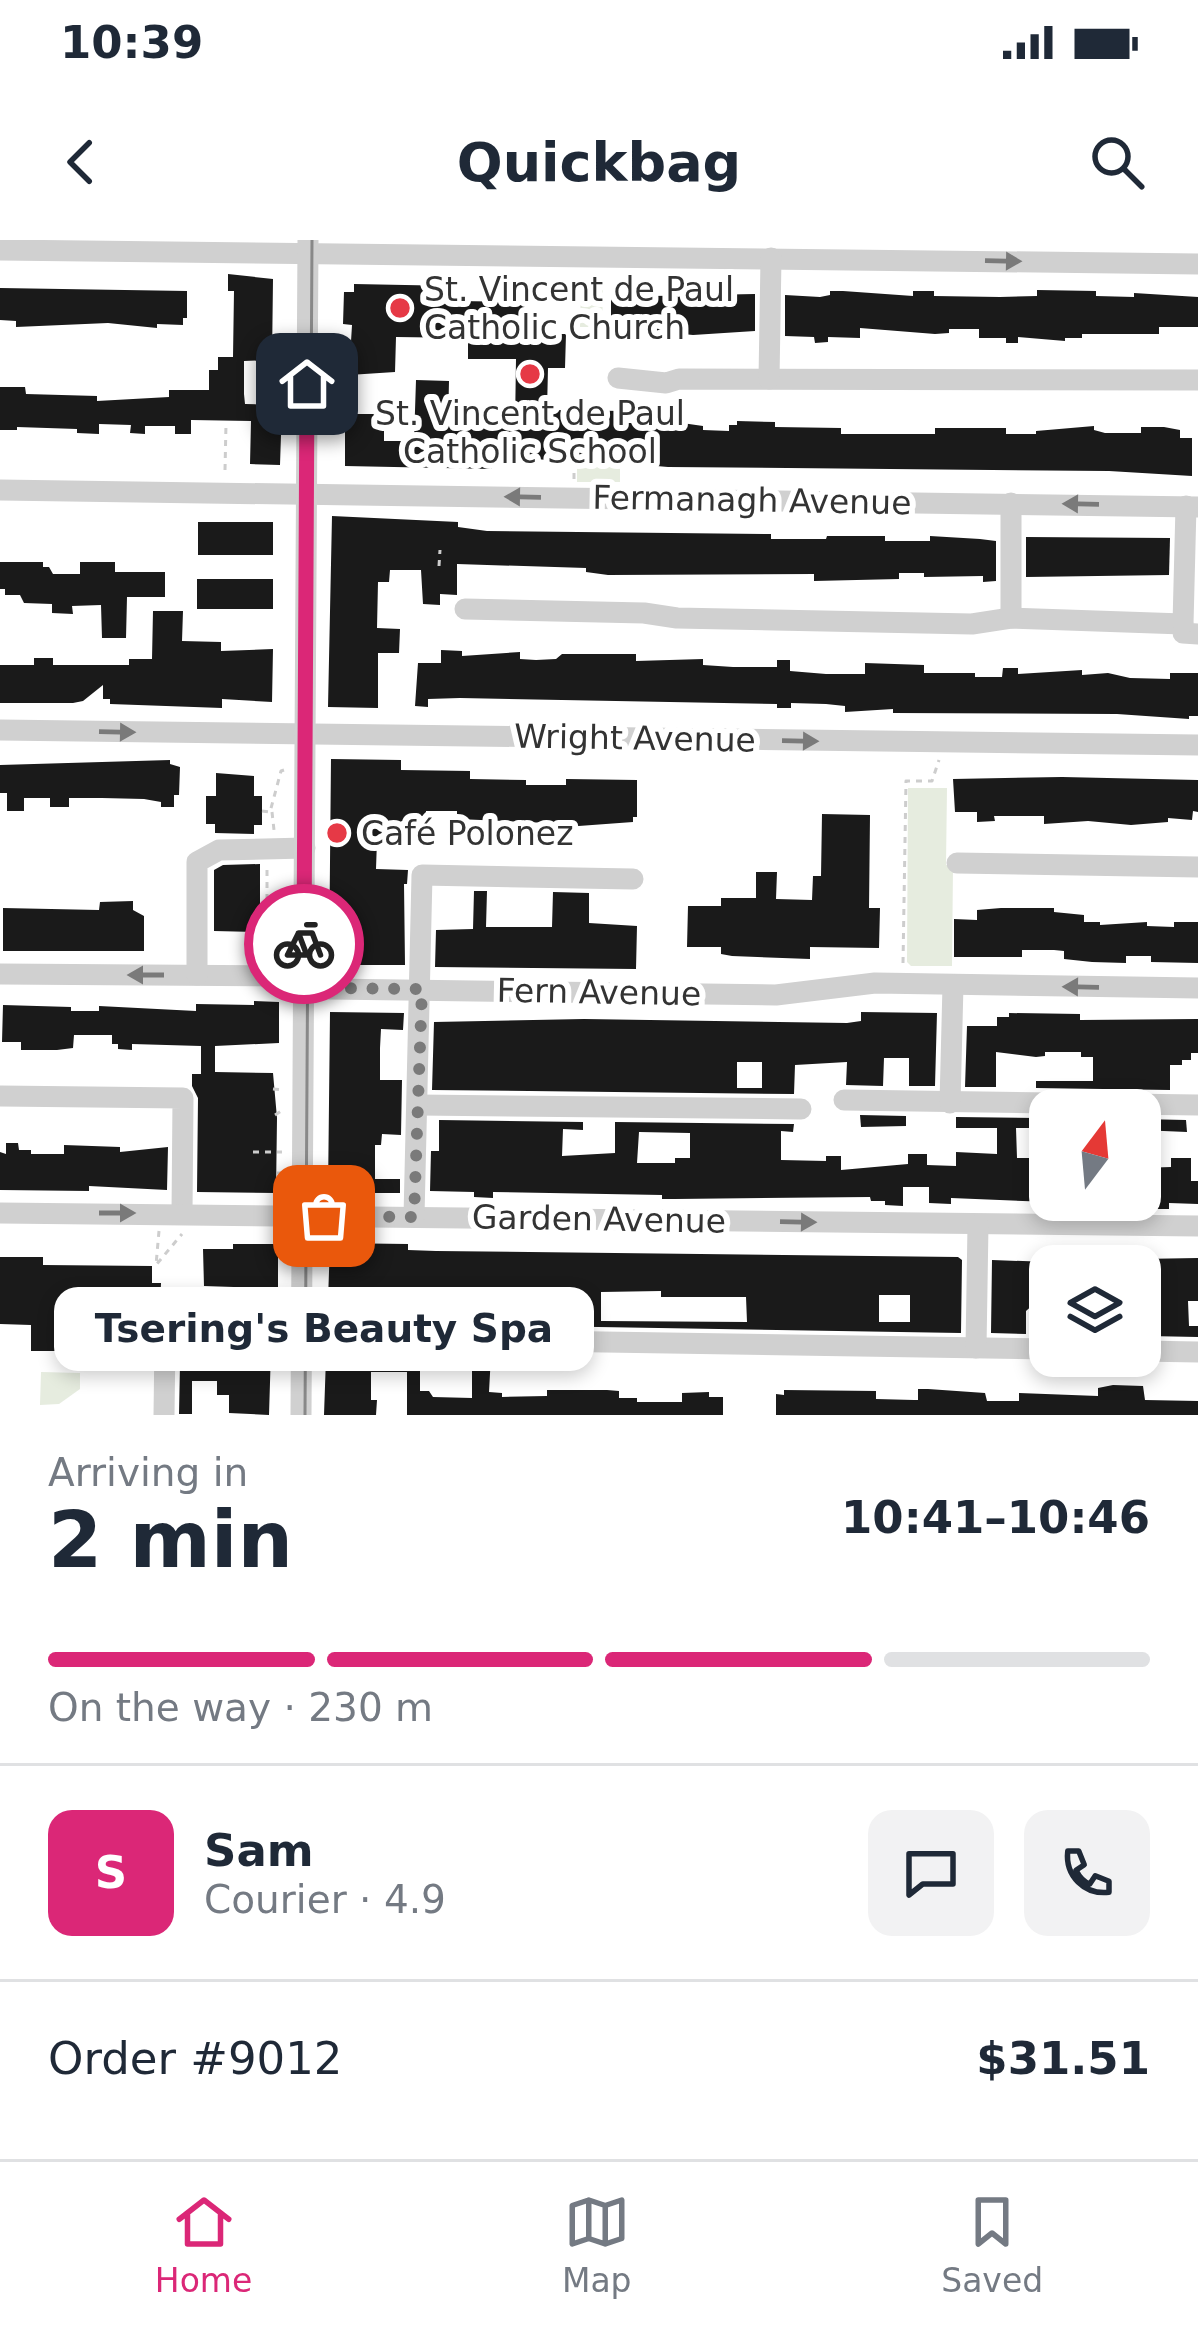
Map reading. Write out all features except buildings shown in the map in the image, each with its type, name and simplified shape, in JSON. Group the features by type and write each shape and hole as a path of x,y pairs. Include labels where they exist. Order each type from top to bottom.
{"street":[{"path":"0,250 423,247 1198,264"},
{"path":"302,1415 308,248"},
{"path":"769,379 771,258"},
{"path":"618,378 666,383 679,379 1198,380"},
{"name":"Fermanagh Avenue","path":"0,490 1192,507"},
{"path":"1011,503 1011,619"},
{"path":"465,609 950,624 1011,619 1191,629 1192,507"},
{"name":"Wright Avenue","path":"0,730 1198,745"},
{"path":"196,975 197,862 219,850 270,840 305,848"},
{"path":"957,863 1198,867"},
{"path":"414,1217 422,875 633,879"},
{"name":"Fern Avenue","path":"0,974 284,976 330,988 776,995 875,983 1198,988"},
{"path":"950,1103 953,985"},
{"path":"0,1096 183,1098 186,1219"},
{"path":"844,1100 1198,1105"},
{"path":"418,1105 801,1109"},
{"name":"Garden Avenue","path":"0,1213 186,1219 303,1216 1198,1226"},
{"path":"976,1348 978,1225"},
{"path":"164,1415 165,1339"},
{"path":"482,1340 1029,1349"},
{"path":"1161,1351 1198,1352"}],"path":[{"path":"225,470 226,424"},
{"path":"574,460 574,487"},
{"path":"440,550 440,566"},
{"path":"903,974 906,781 932,781 940,752"},
{"path":"283,918 264,918 270,840 280,771 284,770"},
{"path":"262,811 275,812"},
{"path":"268,904 278,905 278,894 284,894"},
{"path":"273,1089 283,1090"},
{"path":"275,1115 283,1111"},
{"path":"253,1152 282,1152"},
{"path":"159,1223 156,1265 186,1219"}],"shaded area":[{"path":"581,289 603,289 602,327 580,327"},
{"path":"620,463 620,482 577,482 577,466"},
{"path":"908,788 947,788 946,865 953,866 952,966 911,966 907,962"},
{"path":"41,1372 80,1373 80,1389 59,1404 40,1405"}],"tram line":[{"path":"305,1415 312,240"}],"way so far":[{"path":"304,944 304,983 330,988 422,989 414,1217 324,1216"}],"place":[{"name":"St. Vincent de Paul Catholic Church","path":"400,308"},
{"name":"St. Vincent de Paul Catholic School","path":"530,374"},
{"name":"Café Polonez","path":"337,833"},
{"name":"Tsering's Beauty Spa","path":"324,1216"}],"route":[{"path":"304,944 307,384"}]}
